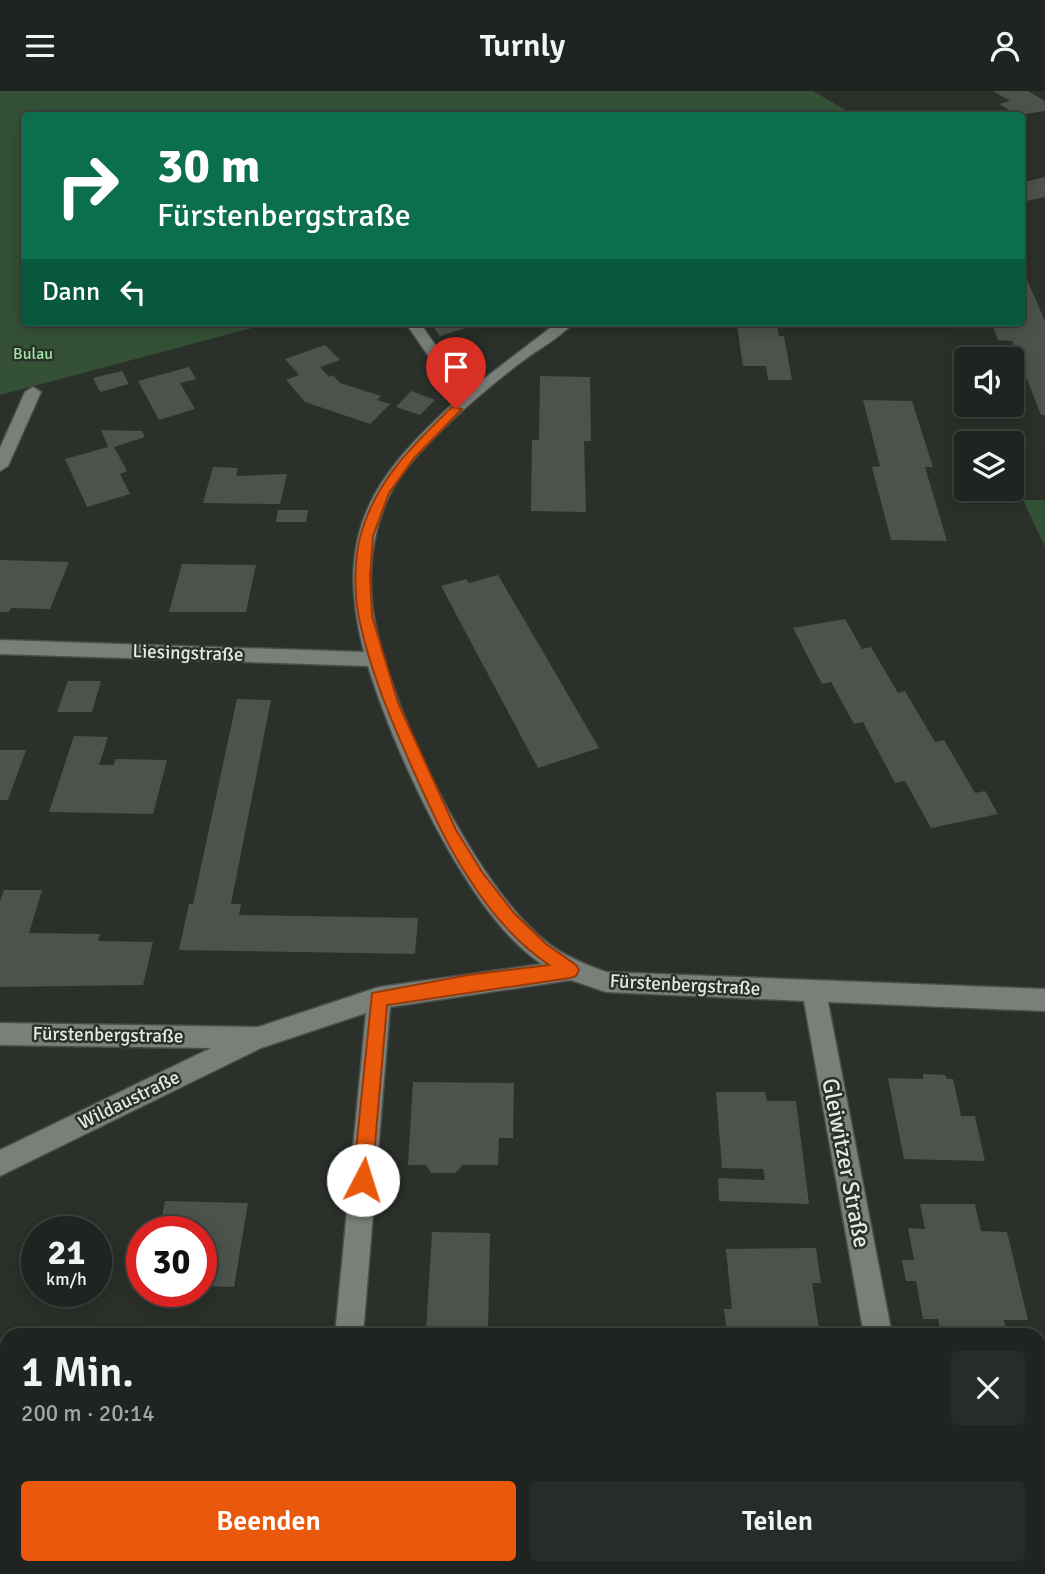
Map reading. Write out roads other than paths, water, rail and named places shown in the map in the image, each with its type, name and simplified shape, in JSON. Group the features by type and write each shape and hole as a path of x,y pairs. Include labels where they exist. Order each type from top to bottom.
{"street":[{"path":"415,326 466,399"},
{"path":"561,326 514,359 466,399 409,456 383,492 367,536 363,576 365,616 390,703 450,834 476,877 508,918 540,949 570,970"},
{"path":"0,466 33,392"},
{"name":"Liesingstraße","path":"0,647 376,659"},
{"name":"Fürstenbergstraße","path":"0,1034 258,1038 379,998 570,970 587,978 620,983 1045,1000"},
{"name":"Gleiwitzer Straße","path":"814,991 877,1328"},
{"path":"350,1328 379,998"},
{"name":"Wildaustraße","path":"0,1163 258,1038"}],"park label":[{"name":"Bulau","path":"33,354"}]}
